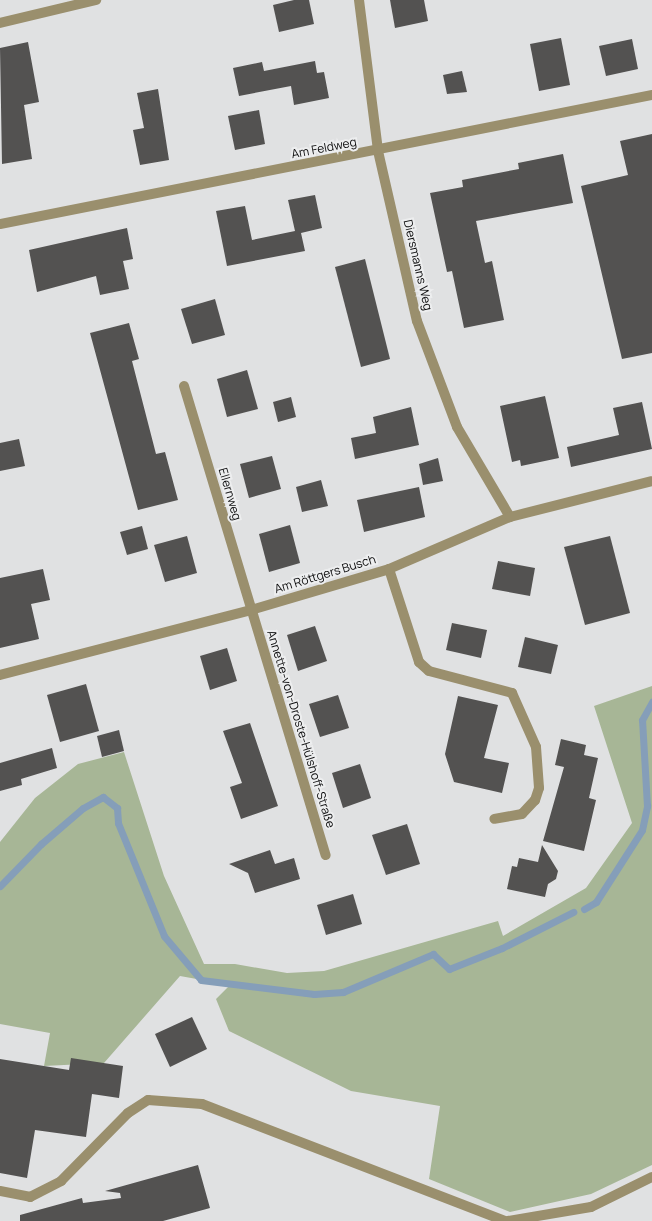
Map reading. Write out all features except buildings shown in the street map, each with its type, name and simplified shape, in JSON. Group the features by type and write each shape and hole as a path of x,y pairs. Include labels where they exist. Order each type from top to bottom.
{"street":[{"path":"0,23 96,0"},
{"name":"Diersmanns Weg","path":"359,0 378,151 417,321 457,427 510,517"},
{"name":"Am Feldweg","path":"0,224 378,151 652,95"},
{"name":"Ellernweg","path":"184,386 251,610"},
{"name":"Am Röttgers Busch","path":"0,675 251,610 389,569 510,517 652,481"},
{"path":"389,569 419,662 429,671 512,693 536,747 539,788 535,800 522,814 494,819"},
{"name":"Annette-von-Droste-Hülshoff-Straße","path":"251,610 326,855"},
{"path":"0,1191 30,1197 61,1181 128,1113 148,1100 202,1104 507,1221 591,1207 652,1177"}],"green space":[{"path":"652,686 652,1165 591,1194 510,1212 429,1179 440,1106 351,1091 229,1031 216,999 230,985 180,976 104,1063 44,1066 50,1033 0,1024 0,842 35,798 78,764 124,752 164,876 204,964 235,964 287,973 324,971 498,921 503,936 586,888 632,823 594,706"}],"waterway":[{"path":"584,909 596,902 642,830 647,806 642,720 652,702"},
{"path":"0,886 41,844 83,808 103,797 117,808 118,823 164,936 201,980 314,994 343,992 433,954 449,969 502,948 573,912"}]}
